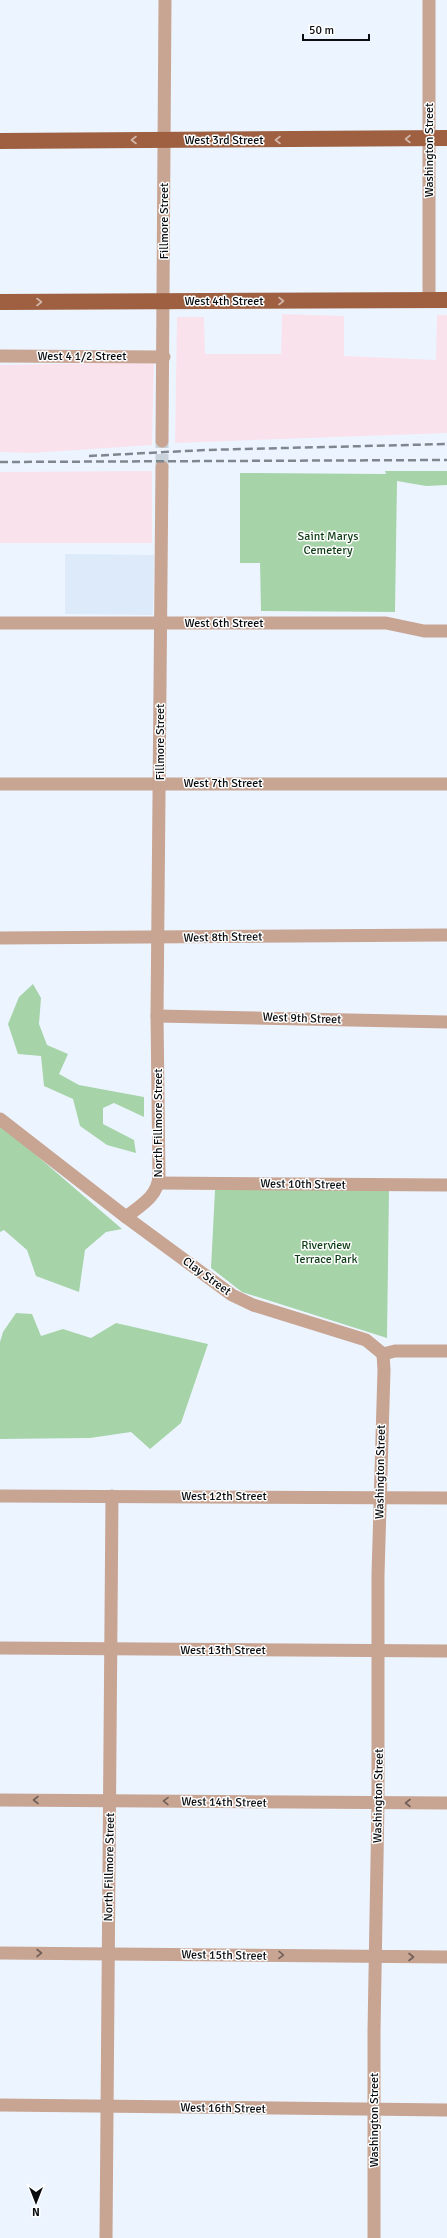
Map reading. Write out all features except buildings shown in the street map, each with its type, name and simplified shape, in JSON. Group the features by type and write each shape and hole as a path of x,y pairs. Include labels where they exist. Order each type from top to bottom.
{"main road":[{"name":"West 3rd Street","path":"0,141 447,138"},
{"name":"West 4th Street","path":"0,302 447,300"}],"street":[{"name":"Fillmore Street","path":"162,441 164,357 165,0"},
{"name":"Washington Street","path":"429,0 429,300"},
{"name":"West 4 1/2 Street","path":"0,356 164,357"},
{"name":"Fillmore Street","path":"157,1016 162,468"},
{"name":"West 6th Street","path":"0,622 386,623 424,631 447,631"},
{"name":"West 7th Street","path":"0,784 447,784"},
{"name":"West 8th Street","path":"0,938 447,935"},
{"name":"West 9th Street","path":"157,1016 447,1022"},
{"name":"North Fillmore Street","path":"126,1217 153,1195 158,1183 157,1016"},
{"name":"Clay Street","path":"0,1119 126,1217 232,1295 253,1305 366,1340 383,1354"},
{"name":"West 10th Street","path":"158,1183 447,1185"},
{"path":"383,1354 395,1351 447,1350"},
{"name":"Washington Street","path":"374,2238 378,1651 380,1498 384,1370 383,1354"},
{"name":"West 12th Street","path":"0,1496 447,1498"},
{"name":"North Fillmore Street","path":"106,2238 112,1496"},
{"name":"West 13th Street","path":"0,1648 447,1652"},
{"name":"West 14th Street","path":"0,1800 447,1803"},
{"name":"West 15th Street","path":"0,1953 447,1957"},
{"name":"West 16th Street","path":"0,2105 447,2110"}],"shaded area":[{"path":"282,314 344,316 344,356 436,360 437,315 447,315 447,433 175,443 177,317 204,317 205,354 281,354"},
{"path":"154,362 152,445 32,453 0,452 0,365"},
{"path":"152,471 152,543 0,543 0,472"},
{"path":"65,554 154,555 153,615 65,614"}],"green space":[{"name":"Saint Marys Cemetery","path":"385,471 447,471 447,485 426,486 397,481 395,612 261,611 260,563 240,563 240,473 386,474"},
{"path":"33,984 41,998 39,1024 47,1045 68,1054 59,1074 79,1085 144,1097 144,1117 114,1103 103,1108 103,1124 134,1140 136,1153 107,1145 80,1126 73,1099 44,1086 41,1056 18,1054 8,1024 19,997"},
{"path":"0,1124 122,1229 106,1232 85,1250 79,1292 36,1276 27,1250 4,1230 0,1232"},
{"name":"Riverview Terrace Park","path":"215,1190 389,1190 387,1338 242,1292 211,1268"},
{"path":"16,1313 32,1314 41,1336 63,1329 91,1338 116,1323 208,1344 181,1423 150,1449 131,1432 90,1438 0,1439 0,1342 3,1332"}],"tunnel":[{"path":"162,441 162,467"}],"railway":[{"path":"89,456 205,450 447,444"},
{"path":"0,462 447,460"}]}
